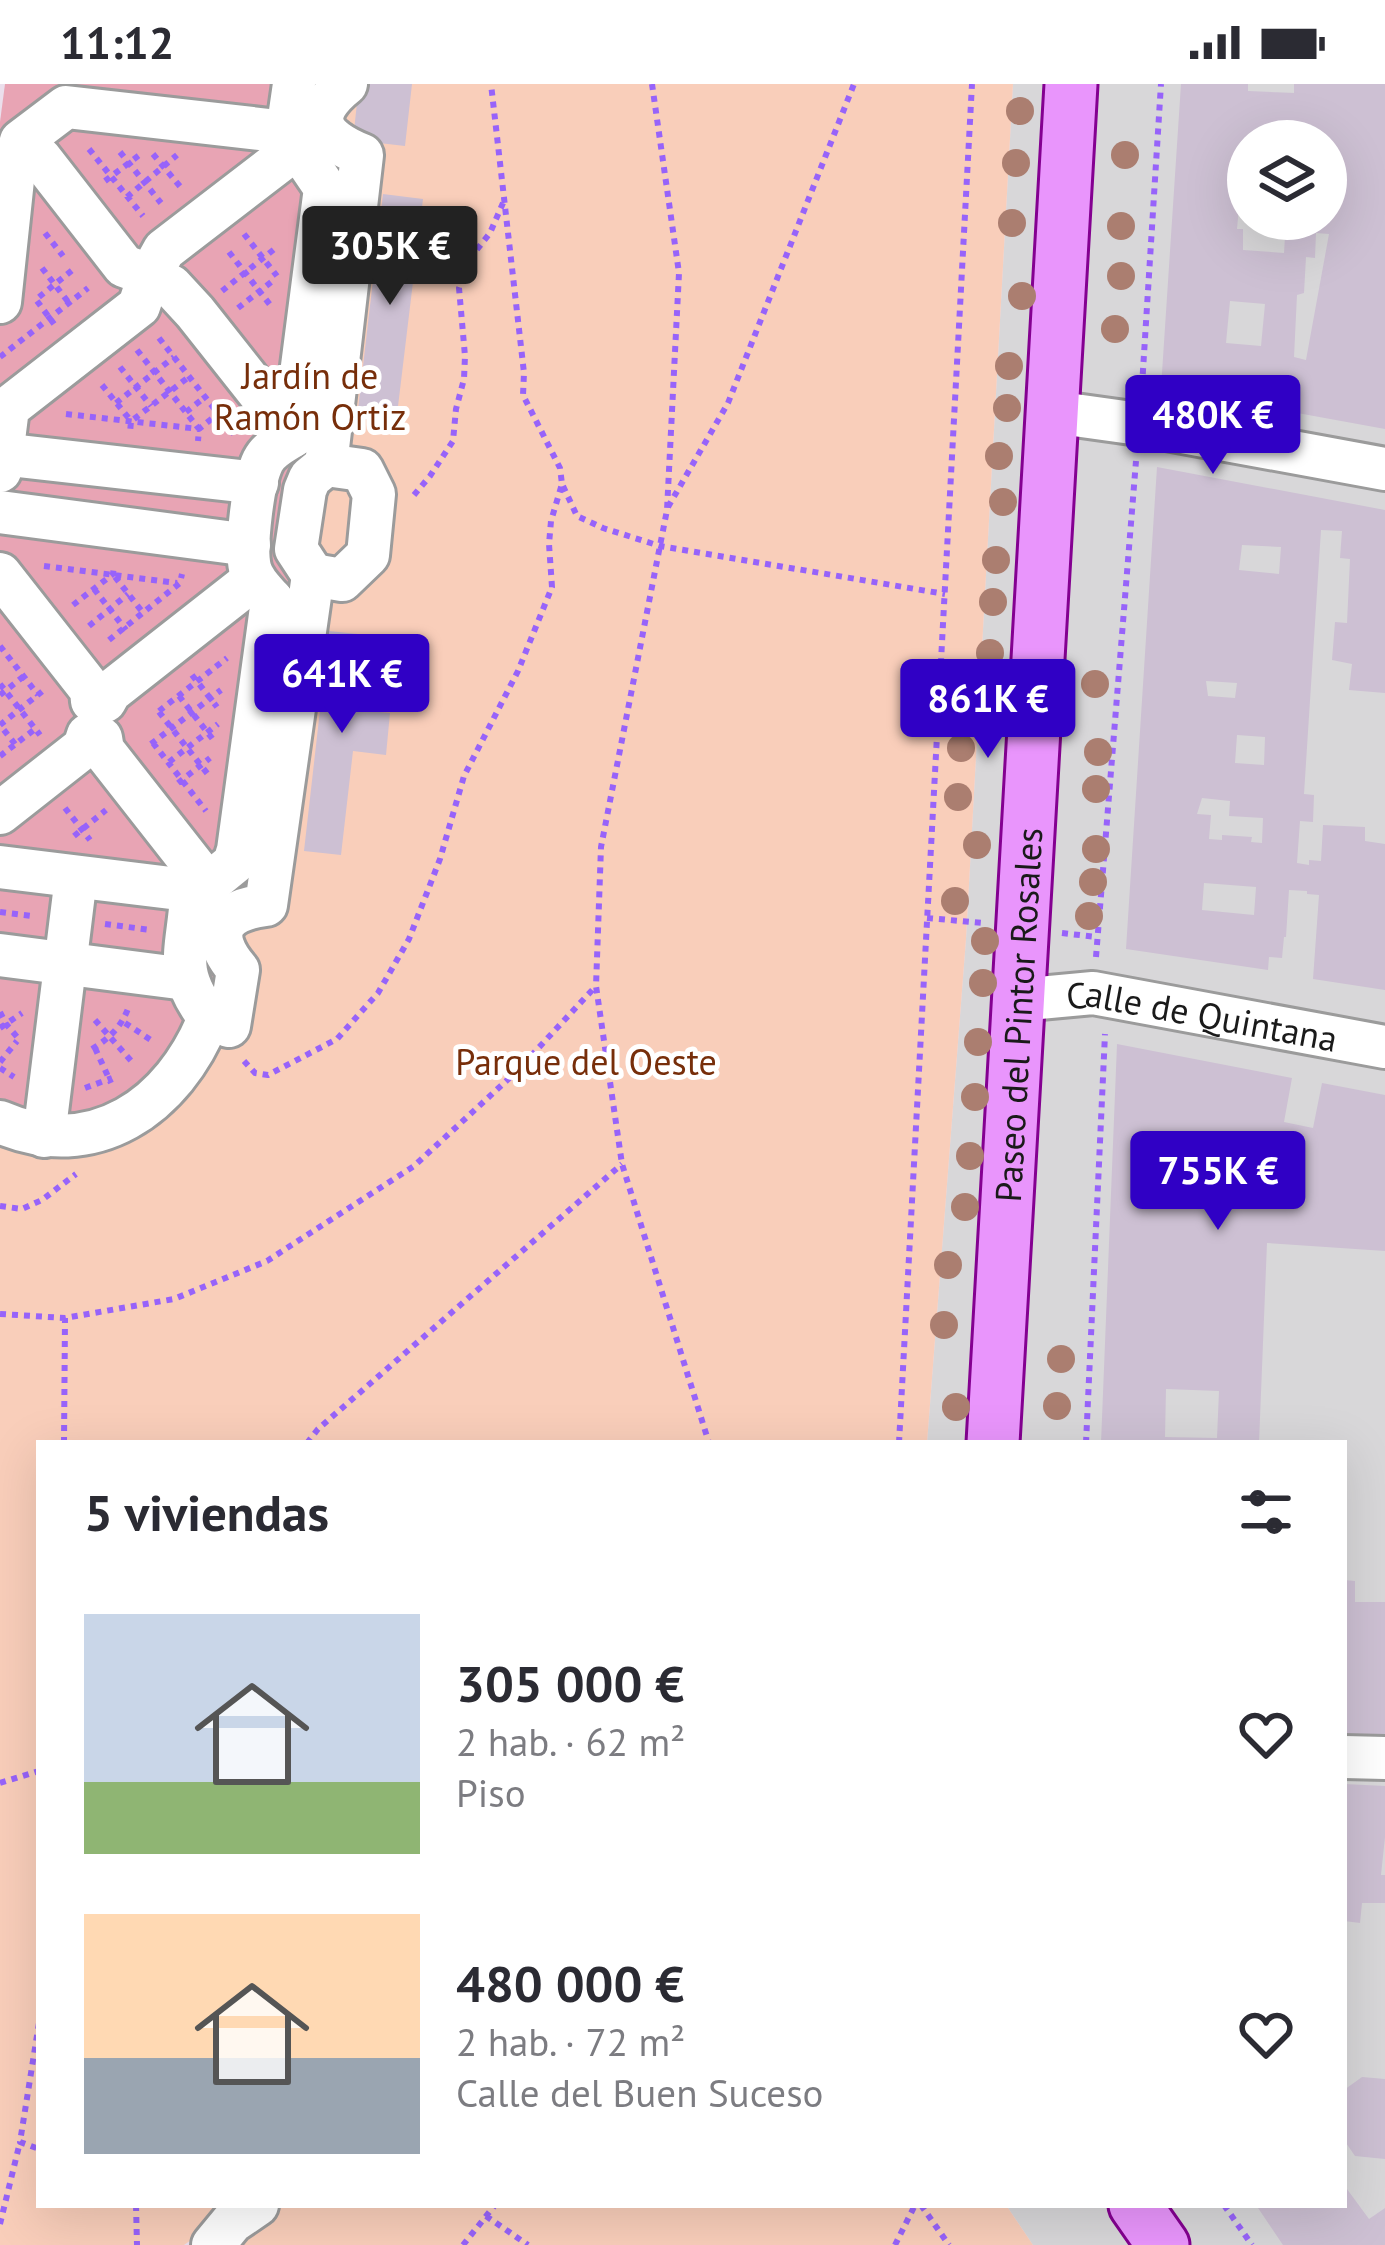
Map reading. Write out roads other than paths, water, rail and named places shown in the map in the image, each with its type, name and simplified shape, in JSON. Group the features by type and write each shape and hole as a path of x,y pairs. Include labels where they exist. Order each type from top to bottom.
{"main road":[{"name":"Paseo del Pintor Rosales","path":"993,1440 1071,84"},
{"path":"1137,2208 1163,2245"}],"street":[{"path":"0,1122 44,1136 87,1133 127,1119 175,1081 208,1018 192,996 184,972 191,898 217,874 260,587 266,454 325,188 299,149 294,84"},
{"path":"229,1026 238,970 221,948 220,938 224,924 233,916 266,905 313,575 296,549 305,490 310,478 326,465 362,155 330,140 322,116 325,105 346,84"},
{"path":"18,301 15,161 21,141 59,120 174,129 299,149"},
{"path":"59,120 116,181 145,248 152,282"},
{"path":"59,120 206,387 266,454"},
{"path":"6,369 122,283 152,282 182,272 246,235 299,149"},
{"path":"6,369 78,353 152,282"},
{"path":"6,369 1,462 266,454"},
{"path":"1053,412 1385,469"},
{"path":"313,575 342,580 368,555 372,525 374,494 362,470 326,465"},
{"path":"0,512 260,587"},
{"path":"0,574 115,721 217,874"},
{"path":"0,813 115,721 260,587"},
{"path":"0,619 115,721"},
{"path":"115,721 103,750 217,874"},
{"path":"0,867 79,851 179,890 217,874"},
{"path":"44,1136 79,851"},
{"path":"0,956 186,979"},
{"name":"Calle de Quintana","path":"1018,1000 1093,994 1385,1047"},
{"path":"1347,1756 1385,1758"},
{"path":"213,2245 232,2222 253,2208"}],"park label":[{"name":"Jardín de Ramón Ortiz","path":"310,396"},
{"name":"Parque del Oeste","path":"586,1061"}]}
